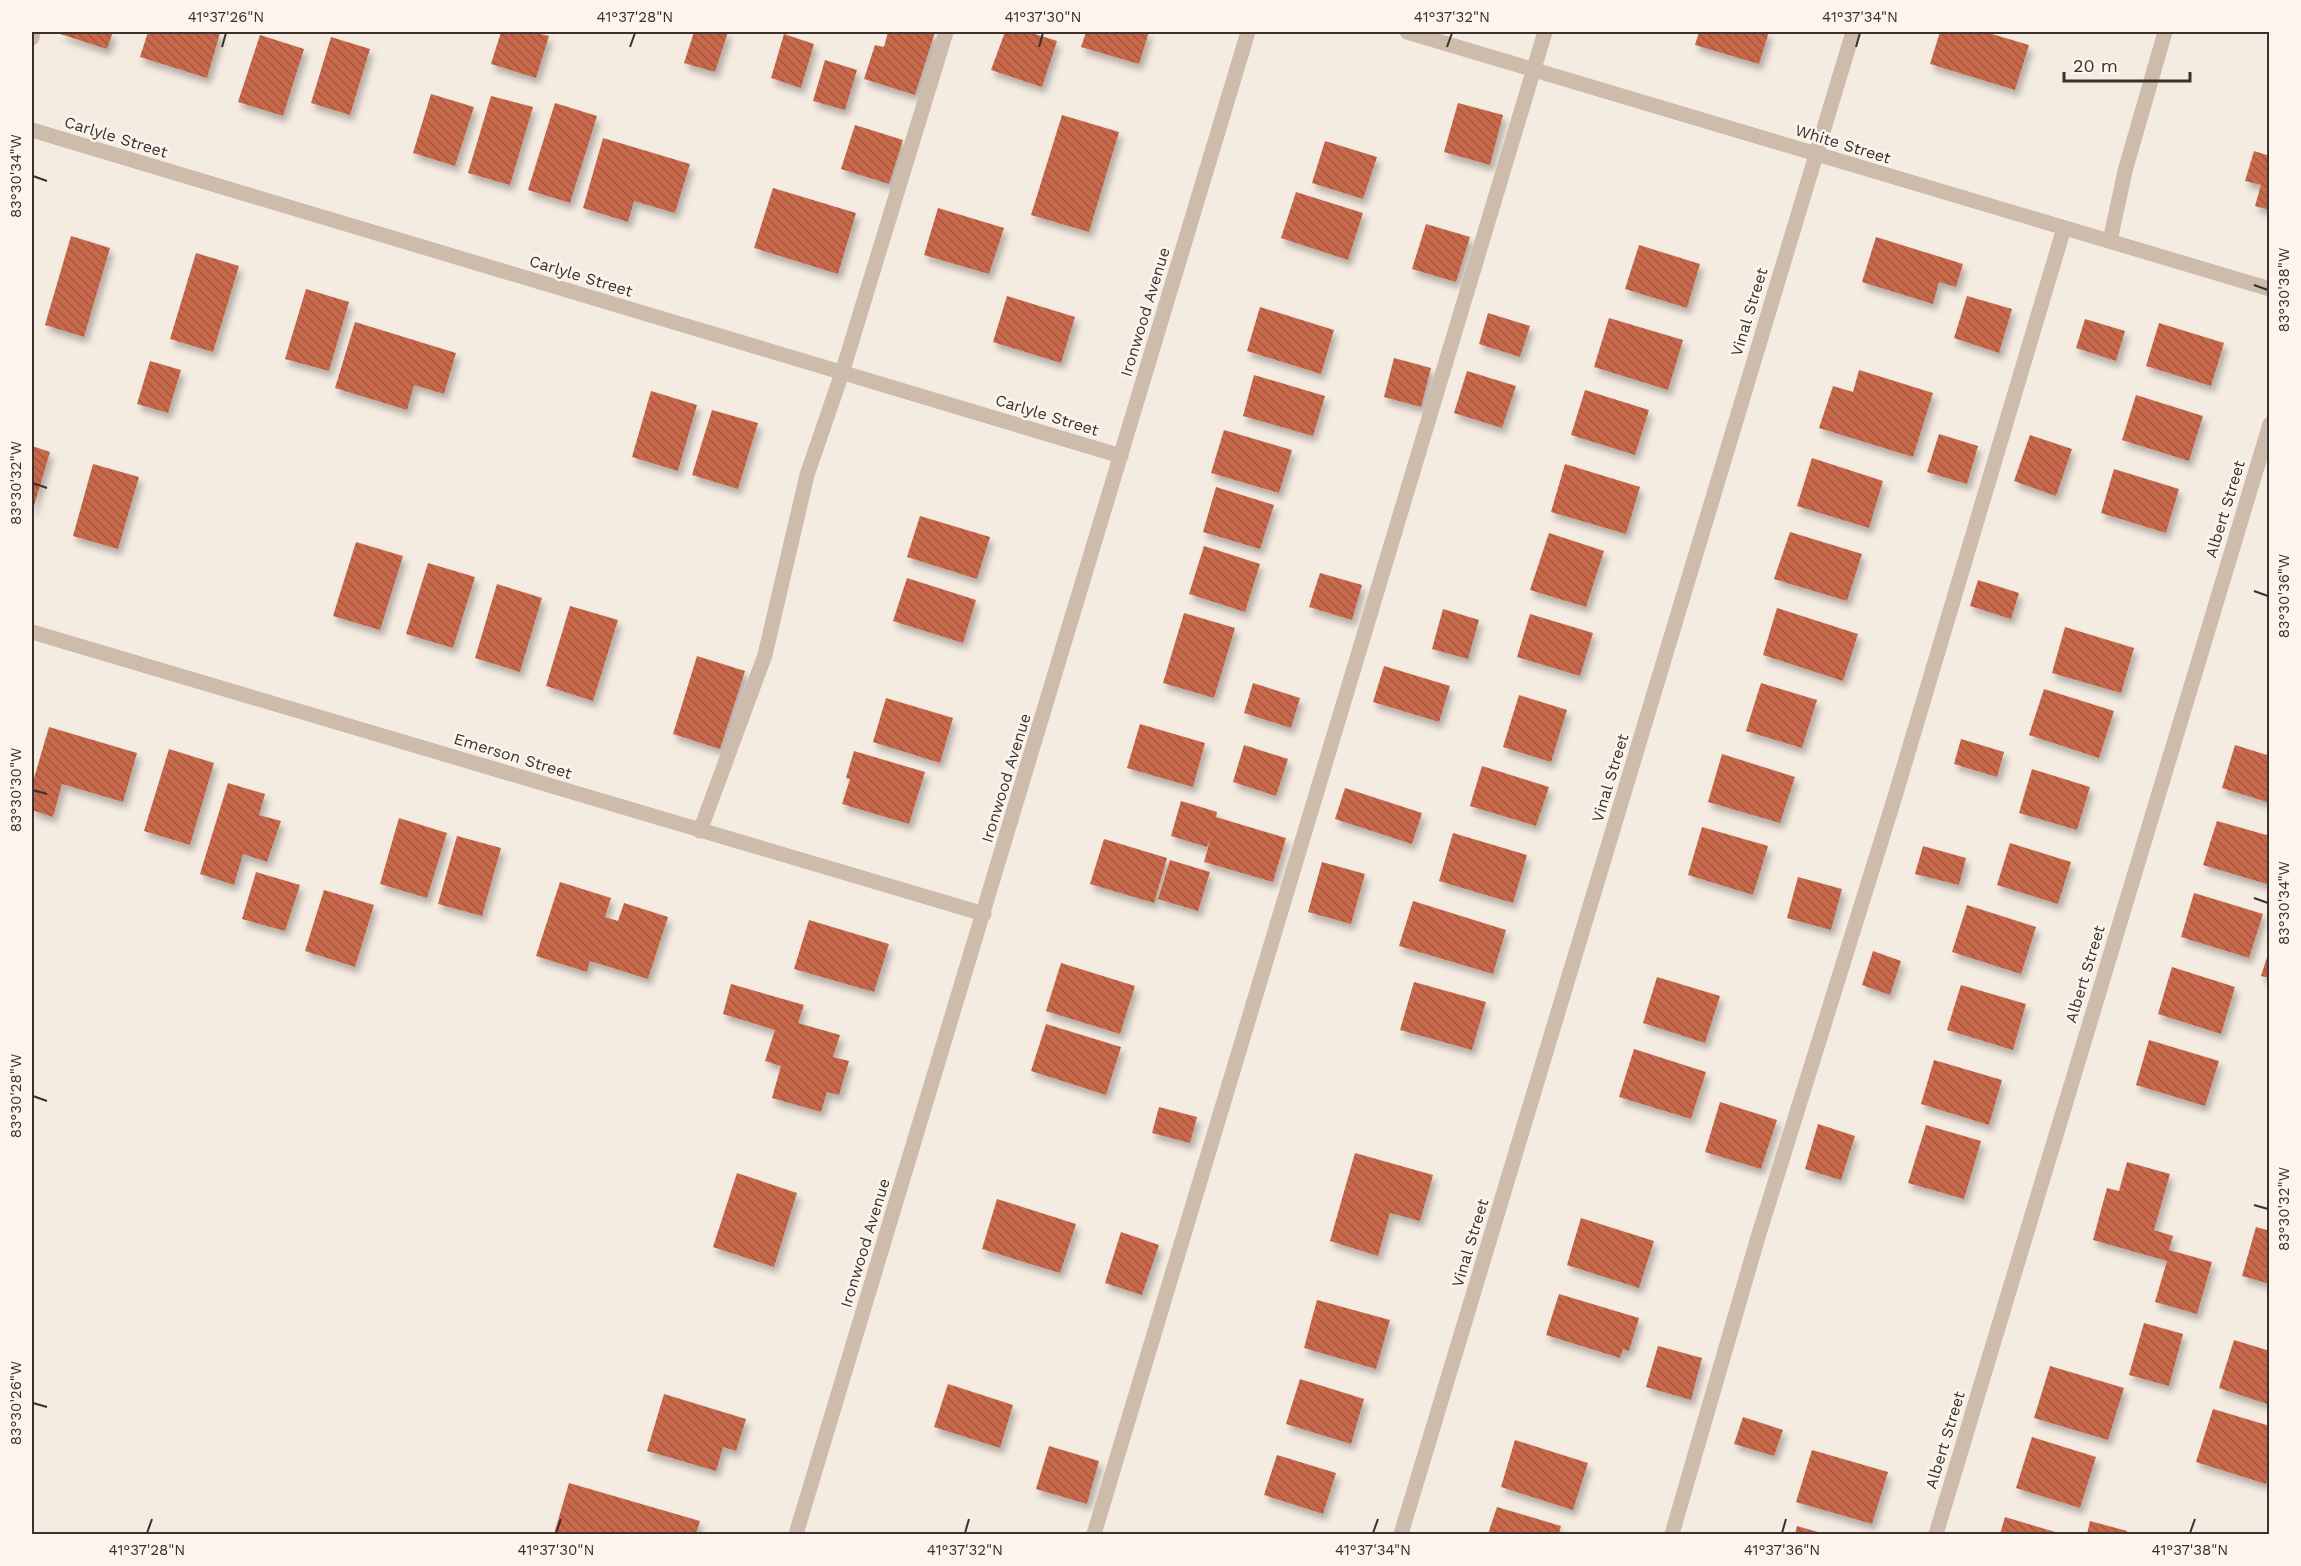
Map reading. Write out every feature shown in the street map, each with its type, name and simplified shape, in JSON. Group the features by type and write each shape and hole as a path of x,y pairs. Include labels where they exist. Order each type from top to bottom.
{"street":[{"path":"32,38 33,32"},
{"path":"700,831 765,655 807,475 842,373 946,32"},
{"name":"Ironwood Avenue","path":"796,1534 1248,32"},
{"name":"White Street","path":"1407,32 2270,289"},
{"path":"1094,1534 1545,32"},
{"name":"Vinal Street","path":"1401,1534 1853,32"},
{"path":"2110,241 2125,171 2165,32"},
{"name":"Carlyle Street","path":"32,130 1121,456"},
{"path":"1672,1534 1758,1237 1893,803 2064,228"},
{"name":"Albert Street","path":"1936,1534 2270,424"},
{"name":"Emerson Street","path":"32,632 984,914"}],"building":[{"path":"61,32 113,32 107,49 60,34"},
{"path":"148,32 220,33 207,78 140,57"},
{"path":"501,32 532,32 549,36 536,78 491,64"},
{"path":"694,32 728,32 715,72 684,63"},
{"path":"888,32 935,32 915,95 864,79 875,45 884,47"},
{"path":"1005,32 1029,32 1057,41 1042,87 991,70"},
{"path":"1086,32 1149,32 1139,64 1081,47"},
{"path":"1699,32 1769,32 1759,64 1695,45"},
{"path":"1940,32 1985,32 2029,45 2015,90 1930,64"},
{"path":"784,34 814,44 801,88 771,78"},
{"path":"260,35 304,49 283,116 238,102"},
{"path":"331,37 370,49 350,115 311,103"},
{"path":"825,60 857,70 845,110 813,101"},
{"path":"431,94 474,107 455,166 413,153"},
{"path":"491,96 533,107 510,185 468,173"},
{"path":"555,103 597,116 570,203 528,190"},
{"path":"1458,103 1503,115 1490,165 1444,152"},
{"path":"1062,115 1119,132 1089,232 1031,215"},
{"path":"855,125 903,140 889,184 841,169"},
{"path":"603,138 690,164 675,213 634,201 628,222 583,208"},
{"path":"1325,141 1377,157 1363,199 1312,183"},
{"path":"2254,151 2270,156 2270,210 2255,206 2261,185 2245,181"},
{"path":"773,188 856,213 838,274 754,248"},
{"path":"1296,192 1363,213 1348,260 1281,238"},
{"path":"938,208 1004,228 989,274 924,255"},
{"path":"1426,224 1470,237 1456,282 1412,269"},
{"path":"71,236 110,248 84,337 45,325"},
{"path":"1876,237 1963,264 1956,287 1939,282 1933,304 1862,282"},
{"path":"1639,245 1700,264 1687,308 1625,289"},
{"path":"196,253 239,266 213,352 170,339"},
{"path":"306,289 349,302 329,371 285,359"},
{"path":"1007,296 1075,317 1061,363 993,342"},
{"path":"1967,296 2012,309 1999,353 1954,338"},
{"path":"1260,307 1334,330 1321,374 1247,351"},
{"path":"1488,313 1530,326 1520,357 1479,344"},
{"path":"1609,318 1683,340 1668,390 1594,367"},
{"path":"2085,319 2125,331 2116,361 2076,348"},
{"path":"355,322 456,353 444,394 414,385 407,410 335,388"},
{"path":"2159,323 2224,343 2211,386 2146,366"},
{"path":"1394,358 1431,368 1421,407 1384,397"},
{"path":"150,361 181,370 168,413 137,404"},
{"path":"1859,370 1933,393 1913,457 1819,428 1833,386 1853,392"},
{"path":"1467,371 1516,386 1502,428 1454,413"},
{"path":"1254,375 1325,396 1313,436 1243,416"},
{"path":"1585,390 1649,410 1635,455 1571,435"},
{"path":"651,391 697,405 678,471 632,457"},
{"path":"2136,395 2203,416 2189,461 2122,440"},
{"path":"712,410 758,423 738,489 692,475"},
{"path":"1224,430 1292,450 1279,493 1211,473"},
{"path":"1939,434 1978,446 1967,484 1927,472"},
{"path":"2030,435 2072,449 2056,496 2014,481"},
{"path":"32,446 50,452 32,513"},
{"path":"1812,458 1883,481 1869,528 1797,506"},
{"path":"93,464 139,477 118,549 73,536"},
{"path":"1565,464 1640,487 1626,534 1551,512"},
{"path":"2114,469 2179,489 2166,533 2101,513"},
{"path":"1216,487 1274,505 1260,549 1203,532"},
{"path":"920,516 990,537 977,579 907,557"},
{"path":"1790,532 1862,554 1847,601 1774,579"},
{"path":"1549,533 1604,551 1586,607 1530,590"},
{"path":"356,542 403,556 380,630 333,616"},
{"path":"1204,546 1260,564 1245,612 1189,594"},
{"path":"428,563 475,577 453,648 406,634"},
{"path":"1320,573 1362,585 1352,620 1309,607"},
{"path":"907,578 976,600 963,643 893,621"},
{"path":"1978,580 2019,593 2011,619 1970,606"},
{"path":"497,584 542,598 520,672 475,658"},
{"path":"570,606 618,620 593,701 546,686"},
{"path":"1777,608 1858,634 1843,681 1763,655"},
{"path":"1443,609 1479,620 1468,659 1432,649"},
{"path":"1184,613 1235,628 1214,698 1163,683"},
{"path":"1530,614 1593,633 1580,676 1517,657"},
{"path":"2065,627 2134,648 2121,693 2052,673"},
{"path":"697,656 745,671 720,749 673,734"},
{"path":"1384,666 1450,686 1439,722 1373,702"},
{"path":"1253,683 1300,698 1291,728 1244,713"},
{"path":"1761,683 1817,700 1802,748 1746,731"},
{"path":"2044,689 2114,711 2099,758 2029,735"},
{"path":"1519,695 1567,710 1551,762 1503,747"},
{"path":"886,698 953,718 940,763 873,742"},
{"path":"1140,724 1205,743 1193,787 1127,768"},
{"path":"49,727 137,753 123,802 62,784 53,817 32,810 32,785"},
{"path":"1961,739 2004,752 1997,777 1954,764"},
{"path":"1244,745 1288,759 1276,796 1233,782"},
{"path":"2235,745 2270,756 2270,803 2222,788"},
{"path":"169,749 214,763 190,845 144,831"},
{"path":"854,751 925,772 909,824 842,804 850,779 846,778"},
{"path":"1722,754 1795,777 1780,823 1708,802"},
{"path":"1482,766 1549,787 1536,826 1470,806"},
{"path":"2032,769 2090,787 2077,830 2019,813"},
{"path":"228,783 265,794 259,815 281,821 267,862 243,854 234,885 200,874"},
{"path":"1345,788 1422,813 1412,844 1335,819"},
{"path":"1181,801 1217,812 1216,817 1286,838 1273,882 1204,862 1211,837 1207,847 1171,836"},
{"path":"399,818 447,833 427,898 380,884"},
{"path":"2217,821 2270,836 2270,885 2203,865"},
{"path":"1702,827 1768,846 1753,895 1688,875"},
{"path":"1453,833 1527,855 1513,903 1439,881"},
{"path":"457,836 501,848 482,916 438,904"},
{"path":"1104,839 1167,858 1154,903 1090,884"},
{"path":"2010,843 2071,862 2058,904 1997,885"},
{"path":"1923,846 1966,858 1959,885 1915,874"},
{"path":"1170,860 1210,872 1198,911 1158,899"},
{"path":"1322,862 1365,874 1351,924 1308,912"},
{"path":"256,872 300,885 285,931 242,919"},
{"path":"1798,877 1842,889 1831,930 1787,918"},
{"path":"560,882 611,898 605,917 618,921 624,903 668,917 648,979 590,961 587,972 536,956"},
{"path":"324,890 374,905 355,967 305,951"},
{"path":"2194,893 2263,914 2249,958 2181,937"},
{"path":"1413,901 1506,930 1493,974 1399,946"},
{"path":"1967,905 2036,927 2021,974 1952,952"},
{"path":"809,920 889,944 874,992 794,969"},
{"path":"1873,951 1901,961 1890,995 1862,985"},
{"path":"2270,951 2270,978 2261,976"},
{"path":"1061,963 1135,986 1120,1034 1046,1011"},
{"path":"2172,967 2235,987 2221,1034 2158,1014"},
{"path":"1657,977 1720,996 1705,1043 1643,1023"},
{"path":"1414,982 1486,1002 1472,1050 1400,1030"},
{"path":"731,984 804,1005 798,1023 840,1035 833,1057 849,1061 839,1095 827,1092 821,1112 772,1098 781,1066 765,1061 775,1030 723,1014"},
{"path":"1961,985 2026,1004 2013,1050 1947,1030"},
{"path":"1046,1024 1121,1047 1106,1095 1031,1071"},
{"path":"2149,1040 2219,1061 2205,1106 2136,1085"},
{"path":"1634,1049 1706,1072 1691,1119 1619,1097"},
{"path":"1934,1060 2002,1080 1989,1125 1921,1104"},
{"path":"1720,1102 1777,1120 1761,1169 1705,1152"},
{"path":"1159,1107 1197,1117 1190,1143 1152,1133"},
{"path":"1818,1124 1855,1136 1841,1180 1805,1169"},
{"path":"1926,1125 1981,1141 1964,1199 1908,1183"},
{"path":"1355,1153 1433,1175 1420,1221 1390,1213 1378,1256 1330,1241"},
{"path":"2127,1162 2170,1174 2154,1230 2173,1236 2169,1250 2212,1262 2197,1314 2155,1302 2167,1261 2093,1240 2107,1188 2119,1191"},
{"path":"737,1173 797,1193 774,1267 713,1247"},
{"path":"997,1199 1076,1224 1060,1273 982,1249"},
{"path":"1581,1218 1654,1241 1639,1288 1567,1265"},
{"path":"2256,1227 2270,1231 2270,1284 2242,1276"},
{"path":"1121,1232 1159,1245 1142,1295 1105,1283"},
{"path":"1559,1294 1639,1318 1629,1351 1623,1349 1620,1358 1546,1335"},
{"path":"1317,1300 1390,1320 1376,1369 1304,1348"},
{"path":"2144,1323 2183,1334 2169,1386 2129,1375"},
{"path":"2234,1340 2270,1351 2270,1405 2219,1388"},
{"path":"1658,1346 1702,1358 1691,1400 1646,1387"},
{"path":"2050,1366 2124,1388 2108,1440 2034,1418"},
{"path":"1300,1379 1364,1399 1351,1444 1286,1424"},
{"path":"948,1384 1013,1405 1000,1448 934,1427"},
{"path":"664,1394 746,1419 736,1451 723,1447 716,1471 647,1451"},
{"path":"2213,1409 2270,1426 2270,1471 2266,1484 2196,1462"},
{"path":"1743,1417 1783,1430 1774,1456 1734,1444"},
{"path":"2032,1437 2096,1457 2080,1508 2016,1488"},
{"path":"1515,1440 1588,1463 1573,1510 1501,1487"},
{"path":"1049,1446 1099,1461 1087,1504 1036,1489"},
{"path":"1812,1450 1888,1472 1872,1524 1796,1502"},
{"path":"1277,1455 1336,1473 1323,1514 1264,1495"},
{"path":"569,1483 700,1521 696,1534 554,1534"},
{"path":"1497,1507 1561,1526 1559,1534 1488,1534"},
{"path":"2005,1517 2062,1534 2000,1534"},
{"path":"2090,1521 2127,1531 2126,1534 2087,1534"},
{"path":"1797,1526 1825,1534 1795,1534"}]}
